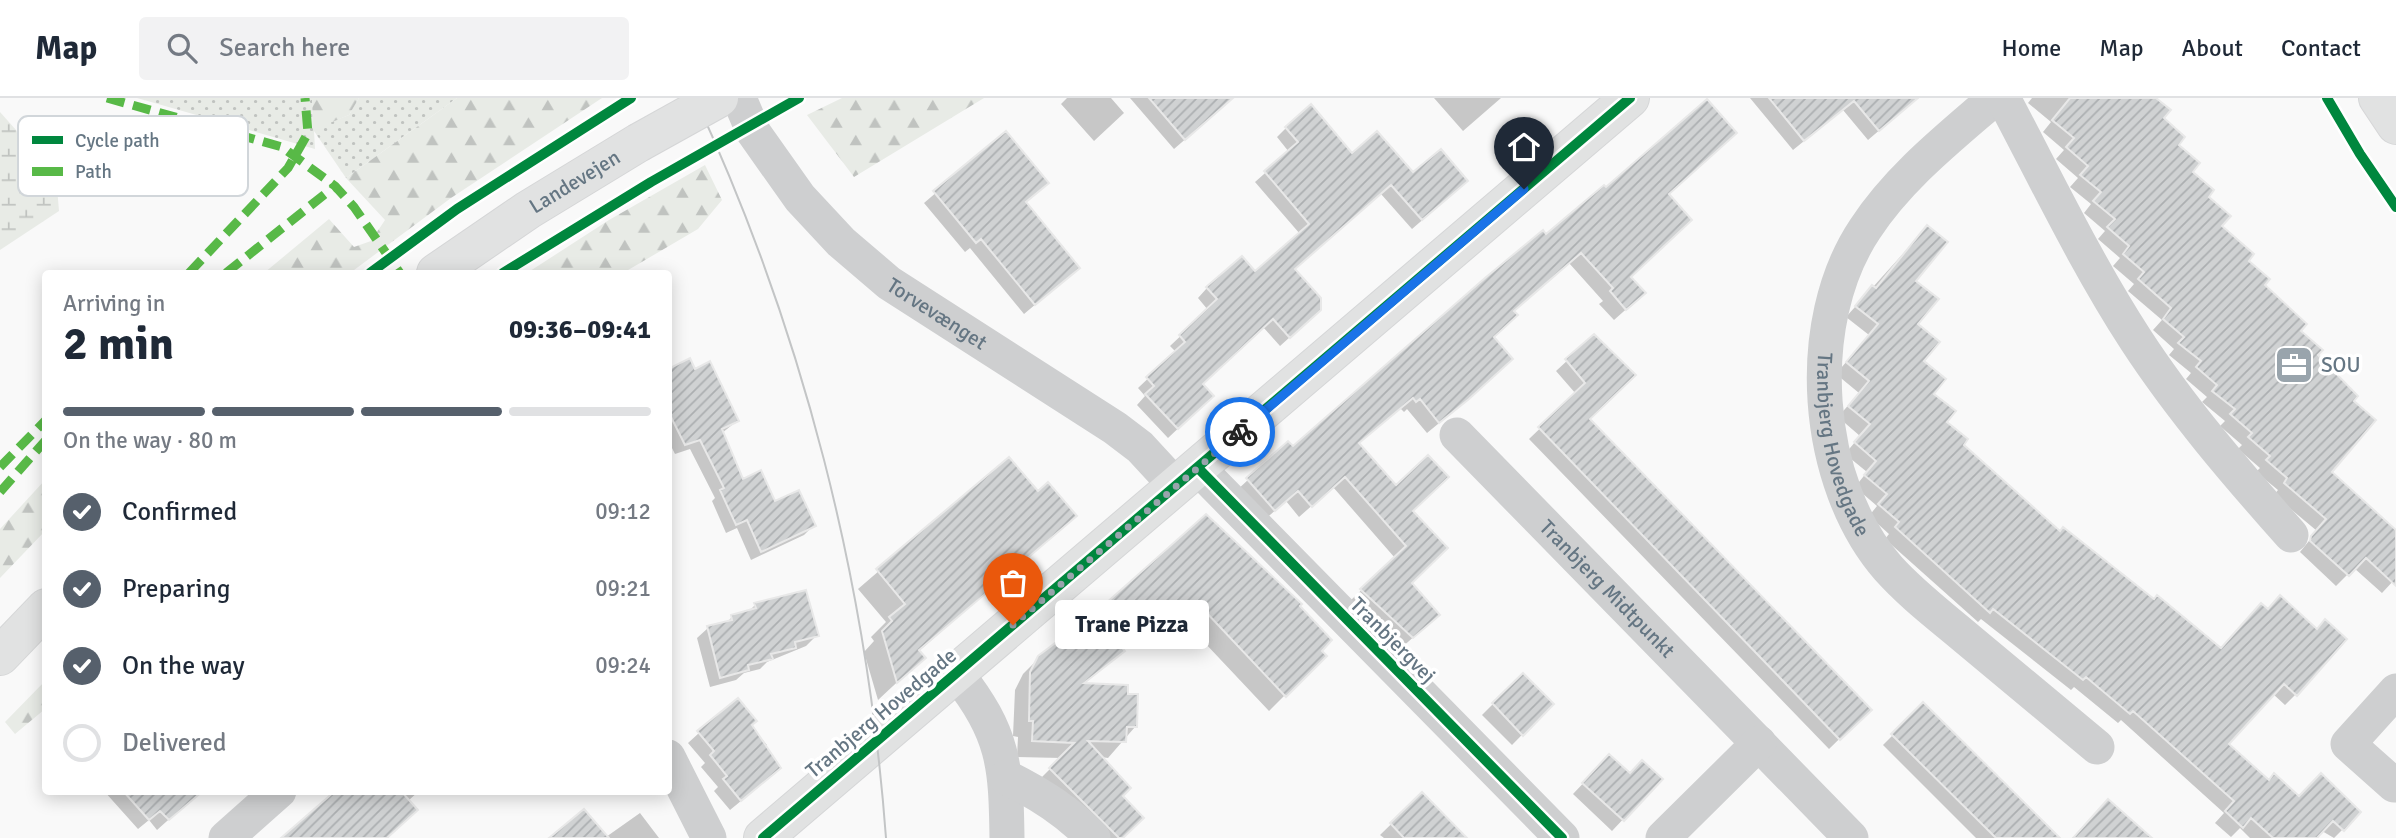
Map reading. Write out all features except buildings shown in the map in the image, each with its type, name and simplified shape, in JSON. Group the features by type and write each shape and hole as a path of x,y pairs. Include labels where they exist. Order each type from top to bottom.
{"street":[{"name":"Landevejen","path":"440,270 528,210 638,143 719,98"},
{"name":"Torvevænget","path":"738,98 754,133 800,198 841,242 889,283 1187,477"},
{"name":"Tranbjerg Hovedgade","path":"763,838 1630,98"},
{"name":"Tranbjerg Hovedgade","path":"1995,98 1924,160 1892,194 1864,230 1848,259 1837,293 1828,340 1825,401 1829,442 1849,505 1887,566 1919,599 2097,747"},
{"path":"2003,98 2137,341 2216,450 2291,535"},
{"path":"2378,98 2396,125"},
{"name":"Tranbjerg Midtpunkt","path":"1457,435 1851,838"},
{"name":"Tranbjergvej","path":"1187,477 1562,838"},
{"path":"0,656 42,612"},
{"path":"957,674 988,718 998,739 1006,777 1007,838"},
{"path":"2396,691 2348,744 2394,785 2396,782"},
{"path":"1663,838 1759,743"},
{"path":"672,765 709,838"},
{"path":"1006,777 1046,798 1071,816 1093,838"},
{"path":"226,838 274,795"}],"green space":[{"path":"137,98 312,98 313,129 349,115 359,98 457,98 346,178 314,131 315,149 248,130 248,116 200,116"},
{"path":"312,98 359,98 349,115 313,130"},
{"path":"457,98 602,98 451,198 354,270 268,270 329,219 354,247 371,241 385,220 346,178"},
{"path":"842,98 984,98 854,177 807,115"},
{"path":"0,112 18,132 18,196 58,196 59,211 0,250"},
{"path":"705,165 722,200 698,229 628,270 532,270 609,220"},
{"path":"42,483 42,534 0,578 0,529"},
{"path":"42,684 42,712 15,734 5,722"}],"tram line":[{"path":"695,98 768,276 824,459 846,553 863,647 877,742 886,838"}],"marked path":[{"path":"107,98 171,116"},
{"path":"192,270 288,168 308,133 305,98"},
{"path":"248,137 282,147 335,186"},
{"path":"230,270 335,186 354,207 398,270"},
{"path":"0,467 42,424"},
{"path":"0,492 42,445"}],"cycle path":[{"path":"374,270 457,209 631,98"},
{"path":"508,270 651,182 799,98"},
{"path":"763,838 1630,98"},
{"path":"2327,98 2396,207"},
{"path":"1198,468 1562,838"}],"way so far":[{"path":"1013,625 1240,432"}],"place":[{"name":"SOU","path":"2294,365"},
{"name":"Trane Pizza","path":"1013,625"}],"route":[{"path":"1240,432 1524,189"}]}
